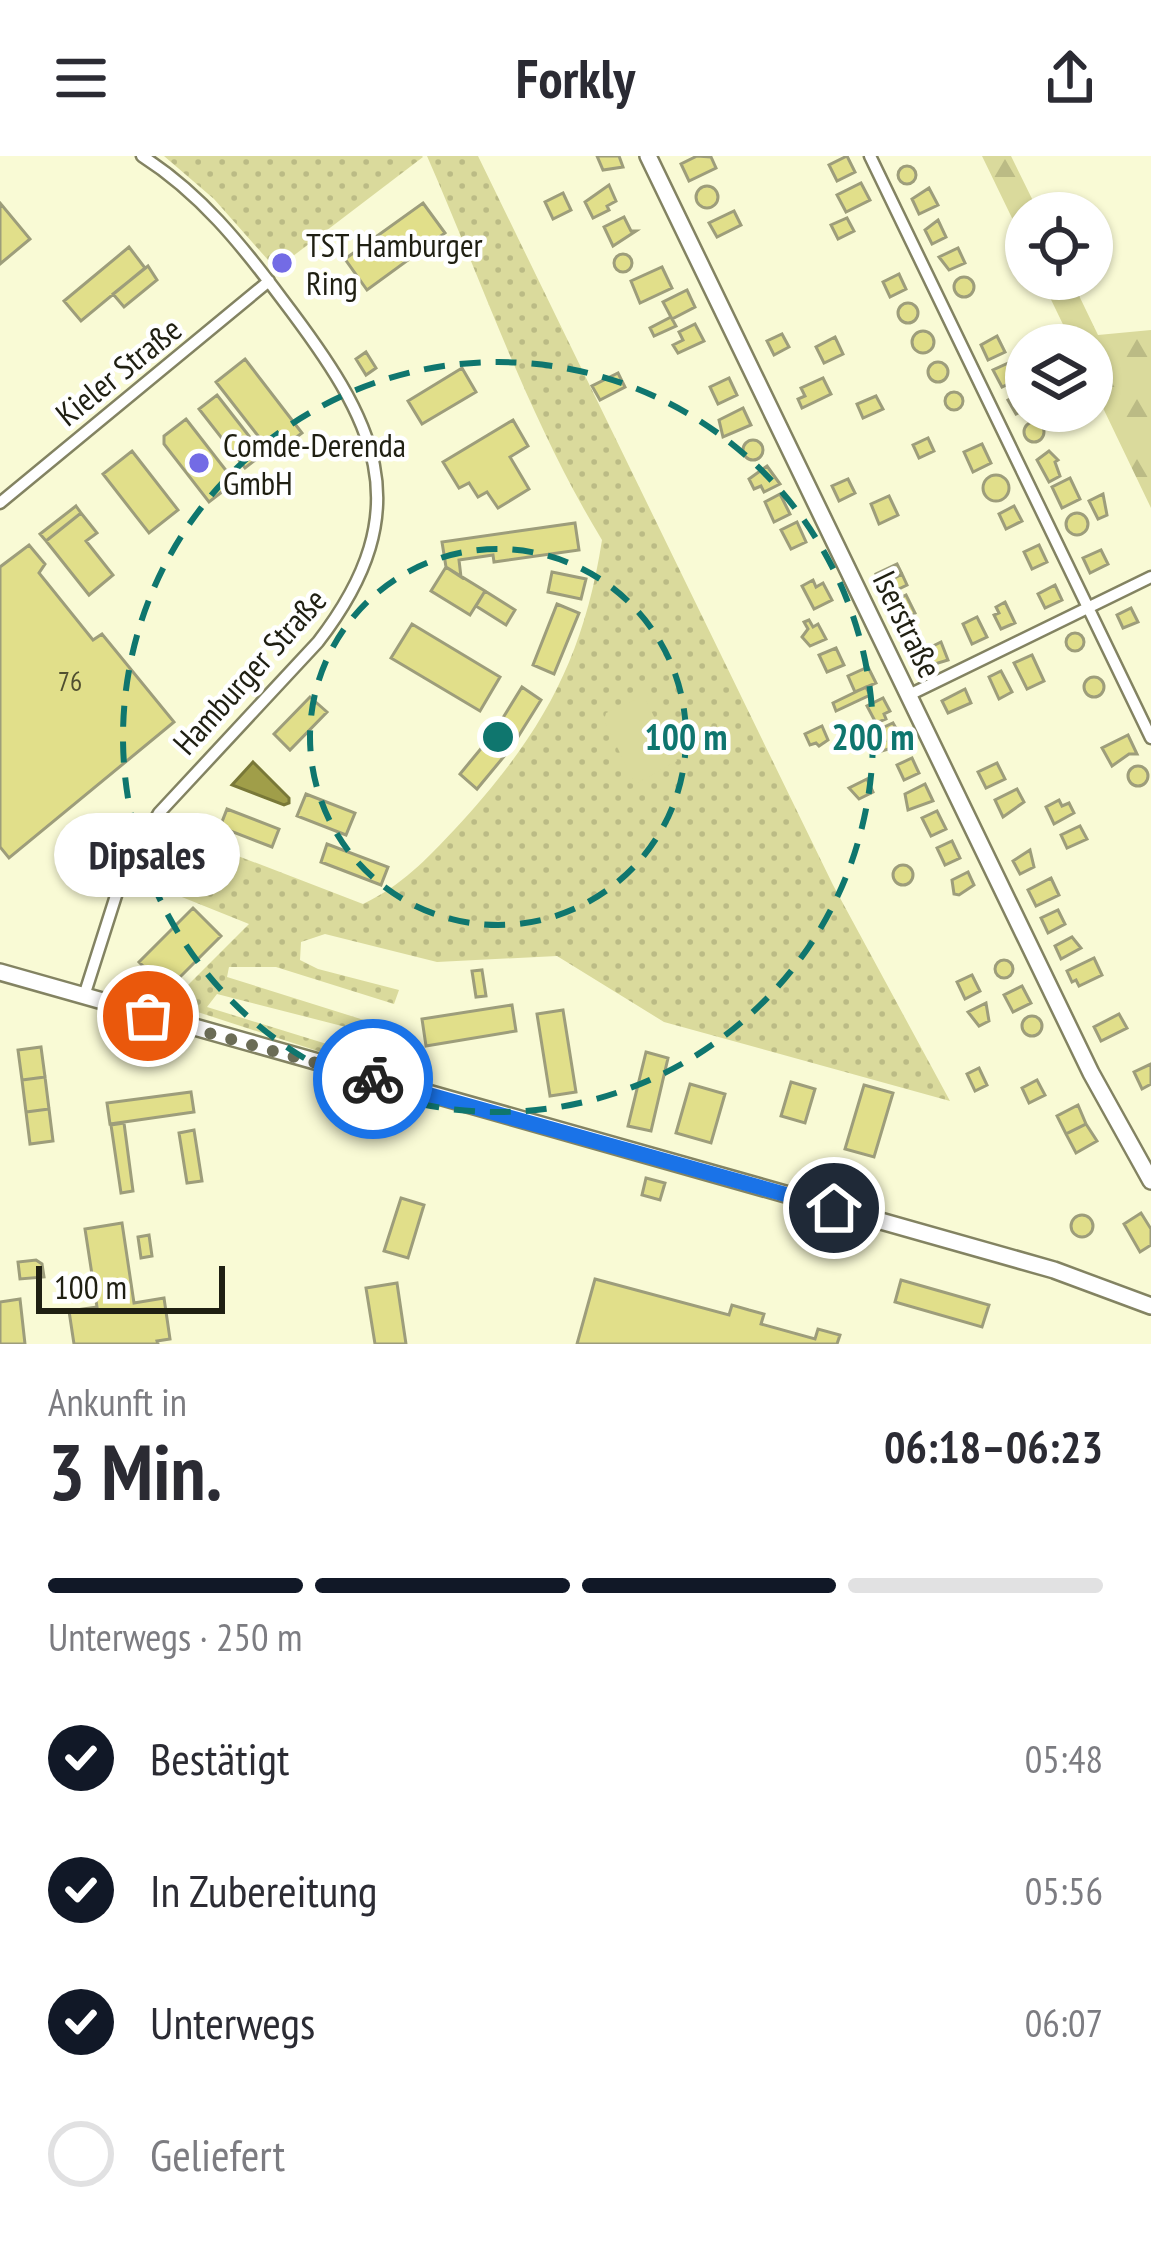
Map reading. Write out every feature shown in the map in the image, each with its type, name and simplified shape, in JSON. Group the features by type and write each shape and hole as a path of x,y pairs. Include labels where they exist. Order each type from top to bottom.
{"street":[{"name":"Hamburger Straße","path":"84,996 120,884 159,813 318,642 357,584 370,545 376,480 359,415 327,358 213,213 142,156"},
{"name":"Iserstraße","path":"647,156 1091,1073 1151,1181"},
{"path":"869,156 1151,738"},
{"name":"Kieler Straße","path":"0,502 269,281"},
{"path":"909,695 1151,577"},
{"path":"0,973 1080,1279 1151,1306"}],"green space":[{"path":"164,156 423,157 276,269 214,199"},
{"path":"427,156 478,156 833,885 950,1101 664,1022 557,956 437,962 325,934 301,942 300,960 399,990 394,1004 276,967 229,967 227,977 383,1026 381,1036 217,994 207,1007 385,1062 382,1072 170,1003 249,924 142,881 173,831 363,904 424,861 511,763 553,696 583,624 602,540 529,400"},
{"path":"982,156 1011,156 1029,192 1005,192 1005,204"},
{"path":"1051,300 1081,300 1093,324 1063,324"},
{"path":"1151,330 1151,508 1113,429 1113,334"},
{"path":"645,699 677,761 635,784 604,720 606,713"}],"water":[{"path":"253,762 289,798 289,803 232,785"}],"building":[{"path":"597,156 619,156 623,167 603,170"},
{"path":"697,156 711,157 716,168 689,181 681,164"},
{"path":"847,156 855,172 837,181 829,165"},
{"path":"907,166 916,175 907,184 898,175"},
{"path":"861,183 870,200 846,212 837,195"},
{"path":"609,185 616,201 593,218 585,202"},
{"path":"707,186 718,197 707,208 696,197"},
{"path":"929,188 938,205 919,214 912,199"},
{"path":"563,193 571,210 553,219 545,202"},
{"path":"0,203 30,239 0,264"},
{"path":"423,203 445,233 367,290 345,259"},
{"path":"734,211 741,225 717,237 709,223"},
{"path":"624,217 631,231 636,231 613,246 604,227"},
{"path":"847,218 854,231 838,239 831,225"},
{"path":"938,220 946,237 932,244 925,230"},
{"path":"129,247 145,268 81,321 64,301"},
{"path":"958,248 965,263 949,270 939,257"},
{"path":"623,254 632,263 623,272 614,263"},
{"path":"148,266 157,280 124,307 113,294"},
{"path":"662,267 672,288 640,303 631,281"},
{"path":"899,274 906,289 890,297 883,282"},
{"path":"964,277 974,287 964,297 954,287"},
{"path":"687,290 695,307 672,319 663,302"},
{"path":"908,303 918,313 908,323 898,313"},
{"path":"671,317 676,326 654,336 650,328"},
{"path":"695,324 704,341 678,353 673,345 683,340 679,332"},
{"path":"923,331 934,342 923,353 912,342"},
{"path":"782,334 789,347 774,355 767,341"},
{"path":"997,336 1005,352 988,360 981,345"},
{"path":"835,337 843,354 824,363 816,347"},
{"path":"366,352 376,368 366,375 356,359"},
{"path":"245,359 302,433 273,455 216,382"},
{"path":"938,362 948,372 938,382 928,372"},
{"path":"1005,365 1005,386 1002,387 993,370"},
{"path":"462,368 476,392 422,424 408,401"},
{"path":"618,373 625,387 600,400 592,386"},
{"path":"729,378 737,395 718,404 710,387"},
{"path":"823,378 831,394 802,408 801,388"},
{"path":"954,392 963,401 954,410 945,401"},
{"path":"217,395 263,454 245,468 199,409"},
{"path":"876,396 883,409 863,418 857,404"},
{"path":"743,408 751,425 723,437 719,420"},
{"name":"Comde-Derenda GmbH","path":"186,419 235,482 209,502 164,444 164,436"},
{"path":"513,420 528,446 510,457 529,489 498,508 487,492 478,497 469,483 459,488 443,462"},
{"path":"1024,432 1044,432 1034,442"},
{"path":"928,438 934,451 919,458 913,445"},
{"path":"753,440 763,450 753,460 743,450"},
{"path":"982,444 991,463 973,472 964,452"},
{"path":"132,451 178,510 149,533 103,474"},
{"path":"1049,451 1058,460 1060,476 1049,482 1037,460"},
{"path":"767,466 780,484 764,492 761,486 754,489 749,479"},
{"path":"996,475 1009,488 996,501 983,488"},
{"path":"1070,478 1080,499 1062,508 1052,487"},
{"path":"848,479 855,493 839,501 832,486"},
{"path":"780,494 790,514 774,522 765,502"},
{"path":"1103,494 1107,515 1098,519 1089,501"},
{"path":"889,496 898,515 879,524 871,504"},
{"path":"76,506 81,513 46,541 40,534"},
{"path":"1014,506 1022,521 1006,529 999,514"},
{"path":"81,513 97,533 86,541 113,575 89,595 46,541"},
{"path":"1077,513 1088,524 1077,535 1066,524"},
{"path":"797,522 806,542 791,549 781,530"},
{"path":"575,523 579,550 494,562 493,555 459,560 461,577 446,567 442,542"},
{"path":"29,545 45,564 39,573 93,640 102,634 174,722 9,858 0,847 0,567"},
{"path":"1039,545 1047,562 1032,569 1024,552"},
{"path":"1101,550 1108,564 1090,573 1083,558"},
{"path":"897,564 902,574 881,585 876,574"},
{"path":"446,567 485,591 470,615 431,591"},
{"path":"552,572 586,579 581,599 548,592"},
{"path":"902,574 907,585 886,595 881,585"},
{"path":"813,580 816,587 823,583 832,600 814,609 802,586"},
{"path":"1055,585 1062,600 1045,608 1038,594"},
{"path":"485,591 515,610 506,625 476,606"},
{"path":"906,595 915,613 897,622 888,604"},
{"path":"1005,602 1015,623 1001,629 994,615 999,613 996,607"},
{"path":"557,604 579,613 554,674 533,665"},
{"path":"1131,608 1138,622 1123,628 1117,615"},
{"path":"977,617 987,637 972,644 963,624"},
{"path":"809,620 813,627 818,624 826,639 810,646 802,637 808,629 804,622"},
{"path":"412,624 500,677 480,711 391,658"},
{"path":"1075,633 1084,642 1075,651 1066,642"},
{"path":"941,642 948,660 925,667 919,653"},
{"path":"836,648 844,665 827,672 819,655"},
{"path":"1032,655 1044,681 1027,689 1014,663"},
{"path":"868,667 876,683 855,692 848,676"},
{"path":"1001,671 1012,692 999,699 989,677"},
{"path":"1094,677 1104,687 1094,697 1084,687"},
{"path":"522,687 541,700 511,748 477,789 460,774 493,734"},
{"path":"866,687 870,695 836,711 833,703"},
{"path":"965,689 971,703 948,713 942,701"},
{"path":"310,697 327,712 290,750 274,734"},
{"path":"883,698 890,711 876,723 867,706"},
{"path":"893,723 905,744 882,751 882,728"},
{"path":"822,726 828,740 810,745 805,734"},
{"path":"1128,735 1137,754 1112,766 1102,748"},
{"path":"912,758 919,773 904,780 897,765"},
{"path":"997,763 1005,779 986,788 978,772"},
{"path":"1138,766 1148,776 1138,786 1128,776"},
{"path":"867,779 873,792 859,799 849,788"},
{"path":"925,784 933,801 908,810 905,794"},
{"path":"1017,789 1024,802 1003,817 995,800"},
{"path":"306,794 355,813 346,835 297,816"},
{"path":"1059,800 1062,806 1069,803 1074,813 1054,824 1046,807"},
{"path":"227,809 279,829 272,847 220,827"},
{"path":"937,811 946,829 931,836 922,818"},
{"path":"1080,826 1087,839 1067,848 1061,835"},
{"path":"952,841 960,858 945,865 937,848"},
{"path":"327,844 388,867 381,885 321,862"},
{"path":"1030,850 1034,867 1020,874 1013,861"},
{"path":"903,865 913,875 903,885 893,875"},
{"path":"968,872 974,885 954,894 952,880"},
{"path":"1051,878 1059,895 1036,906 1028,890"},
{"path":"193,908 221,936 167,990 139,962"},
{"path":"1058,910 1065,924 1048,933 1041,918"},
{"path":"1072,937 1081,948 1061,959 1055,946"},
{"path":"1094,958 1102,975 1079,986 1076,980 1072,982 1067,971"},
{"path":"1004,960 1013,969 1004,978 995,969"},
{"path":"482,970 486,996 476,997 472,971"},
{"path":"972,975 980,991 965,999 957,982"},
{"path":"1022,986 1031,1003 1013,1012 1004,995"},
{"path":"986,1003 989,1021 979,1026 968,1012"},
{"path":"512,1005 516,1031 426,1046 422,1019"},
{"path":"563,1010 576,1092 550,1096 537,1014"},
{"path":"1119,1014 1127,1028 1101,1041 1094,1027"},
{"path":"1032,1016 1042,1026 1032,1036 1022,1026"},
{"path":"41,1047 45,1077 22,1080 18,1050"},
{"path":"646,1052 668,1058 651,1131 628,1126"},
{"path":"1151,1064 1151,1084 1142,1089 1134,1072"},
{"path":"979,1068 987,1085 975,1091 967,1074"},
{"path":"45,1077 49,1109 26,1112 22,1080"},
{"path":"1037,1080 1045,1095 1029,1103 1022,1088"},
{"path":"791,1082 815,1089 805,1123 781,1116"},
{"path":"690,1084 725,1094 711,1143 676,1133"},
{"path":"864,1085 893,1093 874,1157 845,1149"},
{"path":"191,1092 194,1112 110,1124 107,1103"},
{"path":"1078,1105 1086,1124 1066,1134 1057,1116"},
{"path":"49,1109 53,1141 30,1144 26,1112"},
{"path":"124,1123 133,1191 121,1193 111,1125"},
{"path":"1086,1124 1097,1141 1076,1153 1066,1134"},
{"path":"194,1130 202,1181 187,1183 179,1133"},
{"path":"646,1178 665,1183 660,1200 642,1195"},
{"path":"401,1198 424,1205 408,1258 384,1251"},
{"path":"1141,1213 1151,1229 1151,1245 1140,1252 1124,1224"},
{"path":"1082,1215 1093,1226 1082,1237 1071,1226"},
{"path":"122,1223 134,1303 164,1298 170,1339 158,1344 74,1344 69,1311 97,1307 85,1229"},
{"path":"149,1235 152,1256 141,1258 138,1237"},
{"path":"18,1262 42,1264 44,1277 20,1279"},
{"path":"595,1279 729,1315 732,1305 764,1314 761,1324 815,1339 818,1329 840,1335 837,1344 577,1344"},
{"path":"901,1280 989,1305 982,1327 895,1302"},
{"path":"397,1283 406,1344 375,1344 366,1288"},
{"path":"20,1299 25,1344 0,1344 0,1302"}],"way so far":[{"path":"148,1016 373,1079"}],"place":[{"name":"TST Hamburger Ring","path":"282,263"},
{"name":"Comde-Derenda GmbH","path":"199,463"},
{"name":"Dipsales","path":"148,1016"}],"route":[{"path":"373,1079 834,1208"}]}
